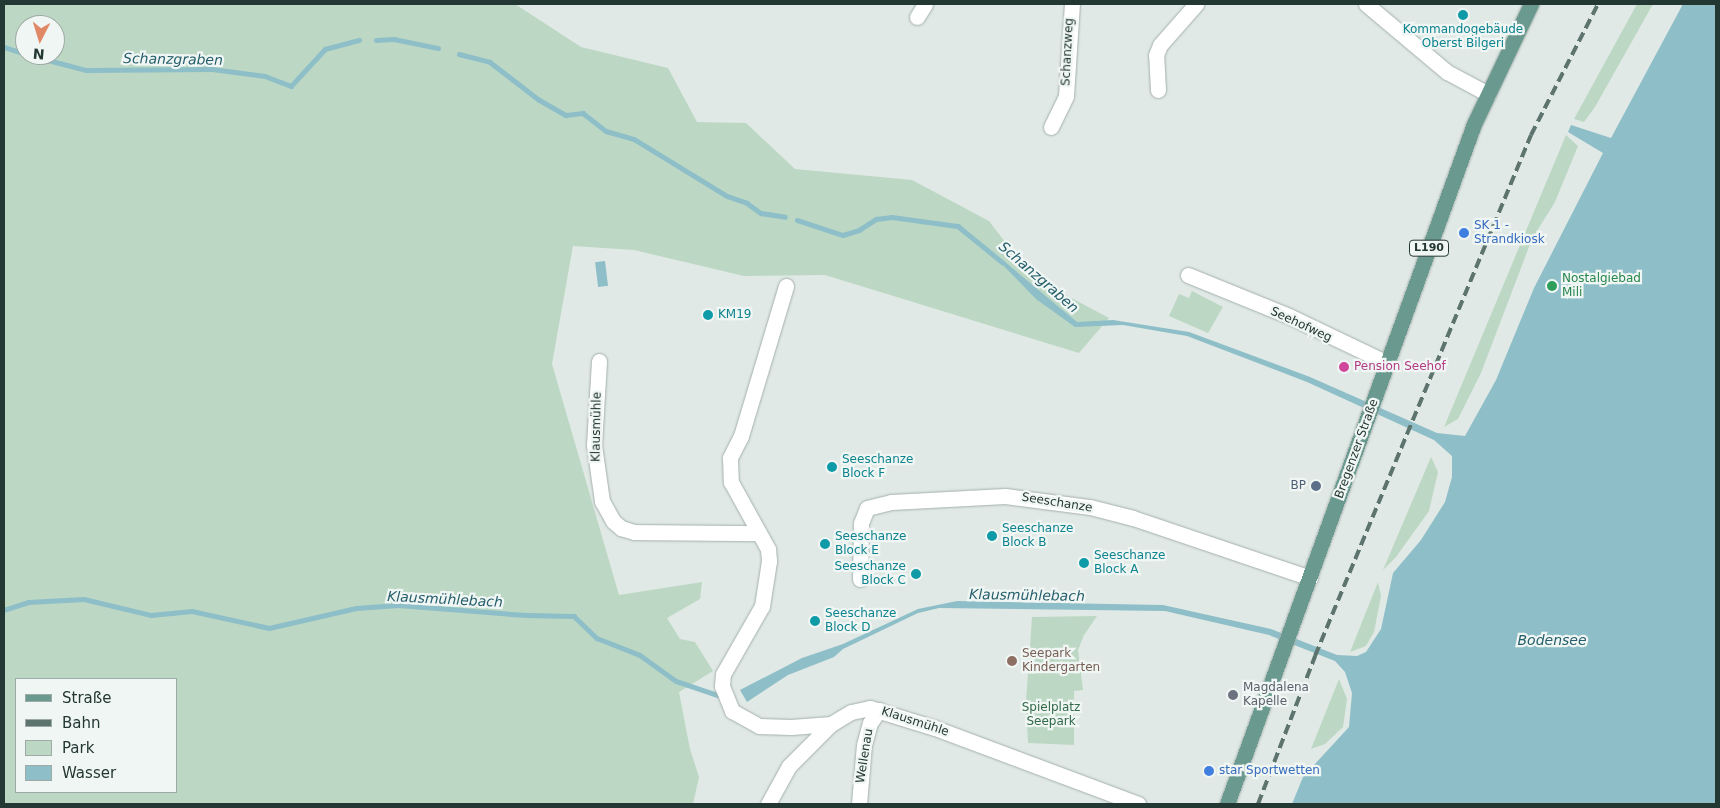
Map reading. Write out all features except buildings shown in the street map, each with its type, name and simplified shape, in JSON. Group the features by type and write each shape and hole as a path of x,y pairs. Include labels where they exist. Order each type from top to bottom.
{"main road":[{"name":"L190","path":"1488,94 1531,4"},
{"name":"Bregenzer Straße","path":"1227,804 1369,418 1387,363 1488,94"}],"street":[{"path":"917,17 925,4"},
{"name":"Schanzweg","path":"1051,126 1066,96 1072,4"},
{"path":"1158,90 1156,55 1160,45 1196,4"},
{"path":"1366,4 1447,72 1488,94"},
{"name":"Seehofweg","path":"1188,275 1289,316 1387,363"},
{"name":"Klausmühle","path":"786,286 741,436 730,458 731,482 768,549 766,589 756,620 723,674 722,686 726,702 740,718 760,726 831,724 859,709 879,710 1138,804"},
{"name":"Klausmühle","path":"599,360 596,462 602,501 613,521 621,528 634,532 759,533"},
{"name":"Seeschanze","path":"860,579 861,523 867,508 891,502 1005,496 1090,507 1133,518 1310,578"},
{"name":"Wellenau","path":"858,804 864,745 870,723 879,710"},
{"path":"768,804 789,766 831,724"}],"green space":[{"path":"4,4 515,4 581,47 668,68 697,122 746,123 795,169 912,180 989,221 1032,277 1109,318 1079,353 825,275 744,276 634,250 573,246 552,364 619,595 702,582 700,599 667,618 680,639 695,642 713,671 679,692 690,749 699,777 693,804 4,804"},
{"path":"1637,4 1653,4 1595,107 1584,122 1574,119"},
{"path":"1566,135 1578,146 1555,202 1532,239 1481,373 1458,419 1444,427"},
{"path":"1192,291 1223,307 1208,333 1169,316 1179,294 1189,298"},
{"path":"1431,457 1438,472 1429,511 1396,557 1383,570"},
{"path":"1378,582 1381,596 1374,632 1366,646 1350,652"},
{"name":"Spielplatz Seepark","path":"1097,616 1084,635 1078,650 1083,690 1074,691 1074,745 1028,743 1026,701 1032,617"},
{"path":"1339,679 1347,699 1343,727 1325,744 1311,749"}],"water":[{"name":"Bodensee","path":"1683,4 1716,4 1716,804 1292,804 1303,777 1349,727 1352,693 1345,672 1335,661 1269,635 1165,611 939,608 918,613 843,649 834,657 788,675 747,702 740,690 802,658 843,644 918,609 957,601 1163,605 1271,629 1337,655 1357,656 1366,652 1381,629 1393,573 1421,540 1445,502 1452,477 1452,456 1434,440 1307,382 1187,336 1123,325 1075,327 1036,299 997,259 999,257 1077,322 1113,320 1189,332 1310,377 1437,433 1465,436 1496,380 1534,288 1603,153 1568,132 1571,125 1611,138"},
{"path":"605,261 608,286 598,287 595,262"}],"waterway":[{"name":"Schanzgraben","path":"376,40 394,39 438,48"},
{"name":"Schanzgraben","path":"65,64 86,70 212,69 265,76 291,86 325,49 359,40"},
{"name":"Schanzgraben","path":"4,47 15,51"},
{"name":"Schanzgraben","path":"459,54 490,62 538,99 566,115 583,113 606,131 634,139 727,196 747,203 761,213 785,217"},
{"name":"Schanzgraben","path":"797,220 843,235 859,230 876,219 892,217 958,226 1002,262"},
{"name":"Klausmühlebach","path":"4,610 28,602 84,599 151,615 192,611 269,628 356,608 398,605 526,615 574,616 597,638 640,655 676,681 720,696"}],"railway":[{"path":"1258,804 1315,656 1531,135 1598,4"}],"place":[{"name":"Kommandogebäude Oberst Bilgeri","path":"1463,15"},
{"name":"SK 1 - Strandkiosk","path":"1464,233"},
{"name":"Nostalgiebad Mili","path":"1552,286"},
{"name":"KM19","path":"708,315"},
{"name":"Pension Seehof","path":"1344,367"},
{"name":"Seeschanze Block F","path":"832,467"},
{"name":"BP","path":"1316,486"},
{"name":"Seeschanze Block B","path":"992,536"},
{"name":"Seeschanze Block E","path":"825,544"},
{"name":"Seeschanze Block A","path":"1084,563"},
{"name":"Seeschanze Block C","path":"916,574"},
{"name":"Seeschanze Block D","path":"815,621"},
{"name":"Seepark Kindergarten","path":"1012,661"},
{"name":"Magdalena Kapelle","path":"1233,695"},
{"name":"star Sportwetten","path":"1209,771"}]}
